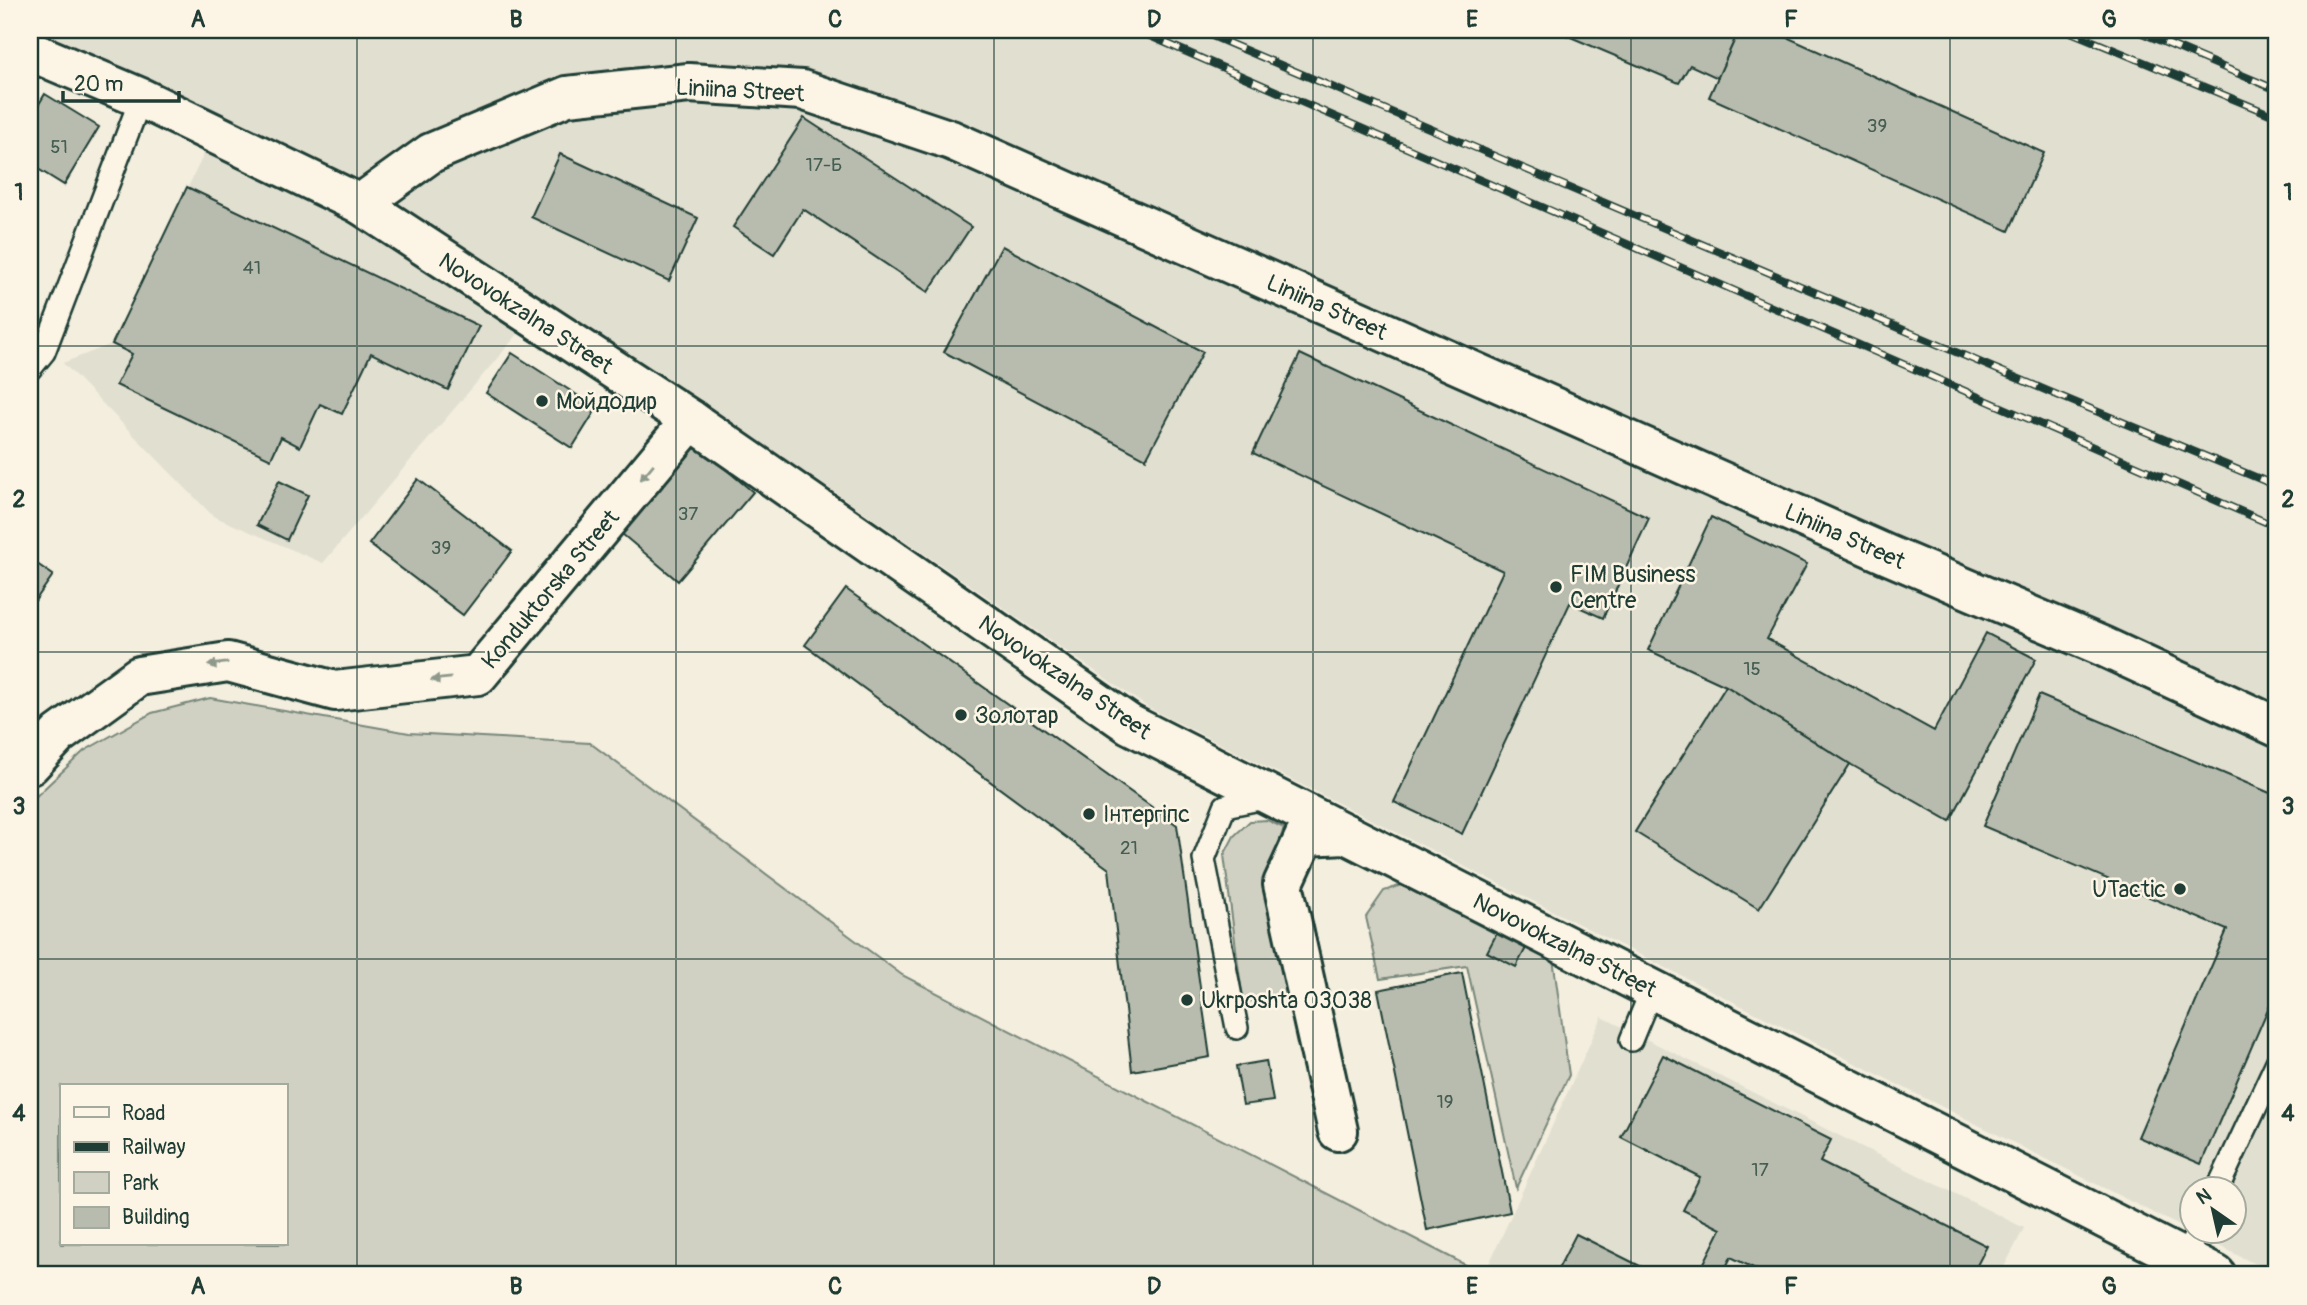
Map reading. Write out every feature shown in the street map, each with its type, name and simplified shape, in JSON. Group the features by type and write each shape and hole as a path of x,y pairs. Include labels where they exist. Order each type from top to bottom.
{"street":[{"name":"Novovokzalna Street","path":"30,51 141,97 360,204 691,420 1230,792 1272,796 1651,989 2199,1255"},
{"name":"Liniina Street","path":"360,204 431,153 567,96 689,83 802,90 951,140 1888,555 2102,646 2277,727"},
{"name":"Konduktorska Street","path":"30,765 58,734 139,676 228,662 335,691 478,675 691,420"},
{"path":"1338,1131 1283,884 1305,836 1346,834"}],"lane":[{"path":"30,369 44,352 141,97"},
{"path":"1230,792 1204,859 1237,1028"},
{"path":"1631,1040 1651,989"},
{"path":"2223,1176 2277,1062"}],"shaded area":[{"path":"30,30 2277,30 2277,1275 2219,1246 2248,1246 2248,1176 2178,1176 2178,1225 1149,708 817,480 528,322 323,563 213,516 63,363 112,344 205,152 30,65"},
{"path":"1602,1017 2024,1228 2000,1275 1484,1275"}],"green space":[{"path":"210,698 409,733 590,743 902,975 1485,1275 50,1275 30,1269 30,802 84,751 152,713"},
{"path":"1267,820 1284,828 1266,879 1289,992 1243,1003 1224,855 1234,836 1250,821"},
{"path":"1413,881 1552,951 1569,1075 1516,1188 1467,966 1380,979 1366,917 1384,891"}],"building":[{"path":"1554,30 1739,30 1718,78 1690,65 1679,83"},
{"path":"1739,30 1771,30 2044,153 2009,231 1709,97"},
{"path":"45,94 99,127 64,185 30,164 30,119"},
{"path":"804,118 971,227 928,292 803,209 774,254 733,227"},
{"path":"560,154 698,218 669,281 531,217"},
{"path":"187,187 479,326 448,390 371,353 342,414 320,404 300,447 281,437 271,459 116,385 132,354 112,344"},
{"path":"1002,246 1203,352 1146,459 944,352"},
{"name":"Мойдодир","path":"512,353 597,408 572,448 486,393"},
{"name":"FIM Business Centre","path":"1300,354 1649,518 1603,618 1570,603 1462,834 1394,802 1503,571 1253,453"},
{"path":"697,445 753,492 678,581 622,534"},
{"path":"418,479 512,551 463,615 369,544"},
{"path":"279,481 308,495 287,540 257,525"},
{"path":"1711,517 1807,564 1767,639 1934,731 1986,633 2036,659 1950,821 1850,764 1726,686 1648,650"},
{"path":"30,559 53,575 30,608"},
{"path":"846,589 1177,825 1210,1057 1132,1071 1109,869 805,645"},
{"path":"1726,686 1850,764 1759,909 1635,832"},
{"path":"2039,695 2277,796 2277,988 2201,1164 2138,1137 2227,930 1983,826"},
{"path":"1497,933 1526,948 1516,967 1487,952"},
{"path":"1462,973 1510,1212 1427,1230 1378,990"},
{"path":"1663,1055 1831,1140 1820,1162 1987,1246 1972,1275 1768,1275 1731,1257 1722,1275 1698,1275 1721,1229 1683,1210 1700,1177 1621,1137"},
{"path":"1266,1061 1273,1101 1243,1105 1236,1066"},
{"path":"1576,1234 1658,1275 1555,1275"}],"railway":[{"path":"1136,30 2277,527"},
{"path":"1198,30 2277,486"},
{"path":"2066,30 2277,117"},
{"path":"2135,30 2277,90"}],"place":[{"name":"Мойдодир","path":"542,401"},
{"name":"FIM Business Centre","path":"1556,587"},
{"name":"Золотар","path":"961,715"},
{"name":"Інтергіпс","path":"1089,814"},
{"name":"UTactic","path":"2180,889"},
{"name":"Ukrposhta 03038","path":"1187,1000"}]}
